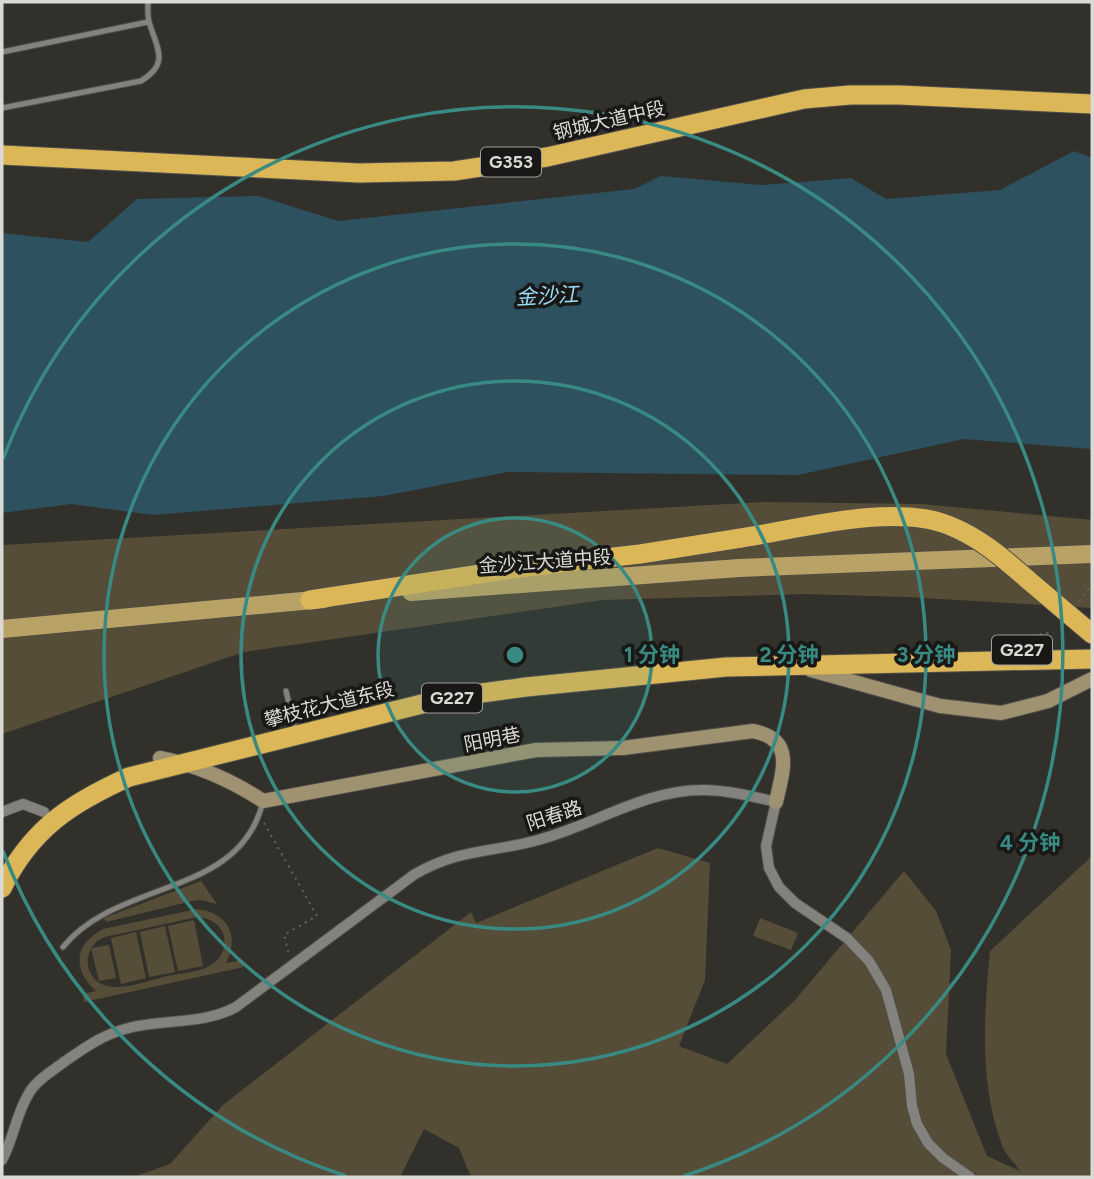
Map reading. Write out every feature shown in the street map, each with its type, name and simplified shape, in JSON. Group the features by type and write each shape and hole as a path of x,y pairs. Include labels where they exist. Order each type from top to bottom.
{"highway":[{"name":"钢城大道中段","path":"2,155 359,173 454,170 547,157 804,99 899,95 1092,104"},
{"path":"310,600 904,515 946,524 989,546 1092,634"},
{"name":"G227","path":"886,659 1092,648"},
{"name":"攀枝花大道东段","path":"2,862 17,839 44,812 78,790 117,772 160,758 423,694 500,678 726,656 886,659"},
{"name":"G227","path":"958,657 1092,659"},
{"name":"攀枝花大道东段","path":"2,888 29,844 57,817 90,794 129,777 183,763 446,698 598,679 726,667 886,659"}],"main road":[{"name":"金沙江大道中段","path":"387,591 739,568 1092,554"},
{"path":"2,629 310,600"}],"street":[{"path":"796,665 940,706 1001,713 1048,701 1092,679"},
{"name":"阳明巷","path":"264,801 536,750 623,748 752,731 767,734 778,743 783,757 783,772 776,802"},
{"path":"160,758 183,763 225,779 264,801"},
{"name":"阳春路","path":"2,1160 28,1094 41,1079 83,1049 126,1028 221,1015 236,1007 415,874 437,862 462,853 555,836 633,805 673,794 699,790 729,791 776,802"},
{"path":"776,802 765,846 769,868 779,887 795,904 847,938 869,961 886,990 909,1074 912,1107 917,1124 936,1151 970,1177"},
{"path":"2,812 23,804 44,812"}],"lane":[{"path":"2,108 141,81 152,74 158,65 160,54 148,22 148,2"},
{"path":"2,52 148,22"},
{"path":"286,691 294,725"},
{"path":"63,947 75,933 103,913 202,874 223,862 246,842 260,816 264,801"}],"path":[{"path":"1074,607 1092,584"},
{"path":"1012,639 1054,632"},
{"path":"260,816 317,916 284,936 292,966"}],"shaded area":[{"path":"763,502 921,504 1092,520 1092,608 806,594 603,600 244,652 2,734 2,545"},
{"path":"658,848 710,863 705,980 679,1046 727,1064 795,1000 904,871 936,911 951,950 946,1054 987,1156 1020,1171 1002,1145 990,1098 985,1024 990,951 1092,856 1092,1177 471,1177 459,1148 424,1129 400,1177 133,1177 170,1164 223,1105 471,912 476,923"},
{"path":"201,881 217,904 192,901 106,922 104,918"},
{"path":"197,909 208,911 223,920 231,935 232,943 226,963 243,960 244,967 84,1002 83,994 96,991 83,975 80,966 82,950 93,935 103,929","holes":["197,917 215,923 221,929 225,941 220,957 204,968 116,987 97,981 89,971 89,955 97,941"]},
{"path":"760,918 798,933 791,950 753,936"},
{"path":"194,920 203,966 178,971 168,926"},
{"path":"165,926 175,972 149,977 140,932"},
{"path":"136,932 146,978 121,984 111,938"},
{"path":"109,945 116,978 99,981 91,948"}],"water":[{"name":"金沙江","path":"1074,151 1092,158 1092,449 964,439 798,475 508,472 383,496 153,515 71,504 2,513 2,233 88,242 137,199 259,196 338,221 634,189 661,176 761,185 851,178 886,199 1000,190"}]}
